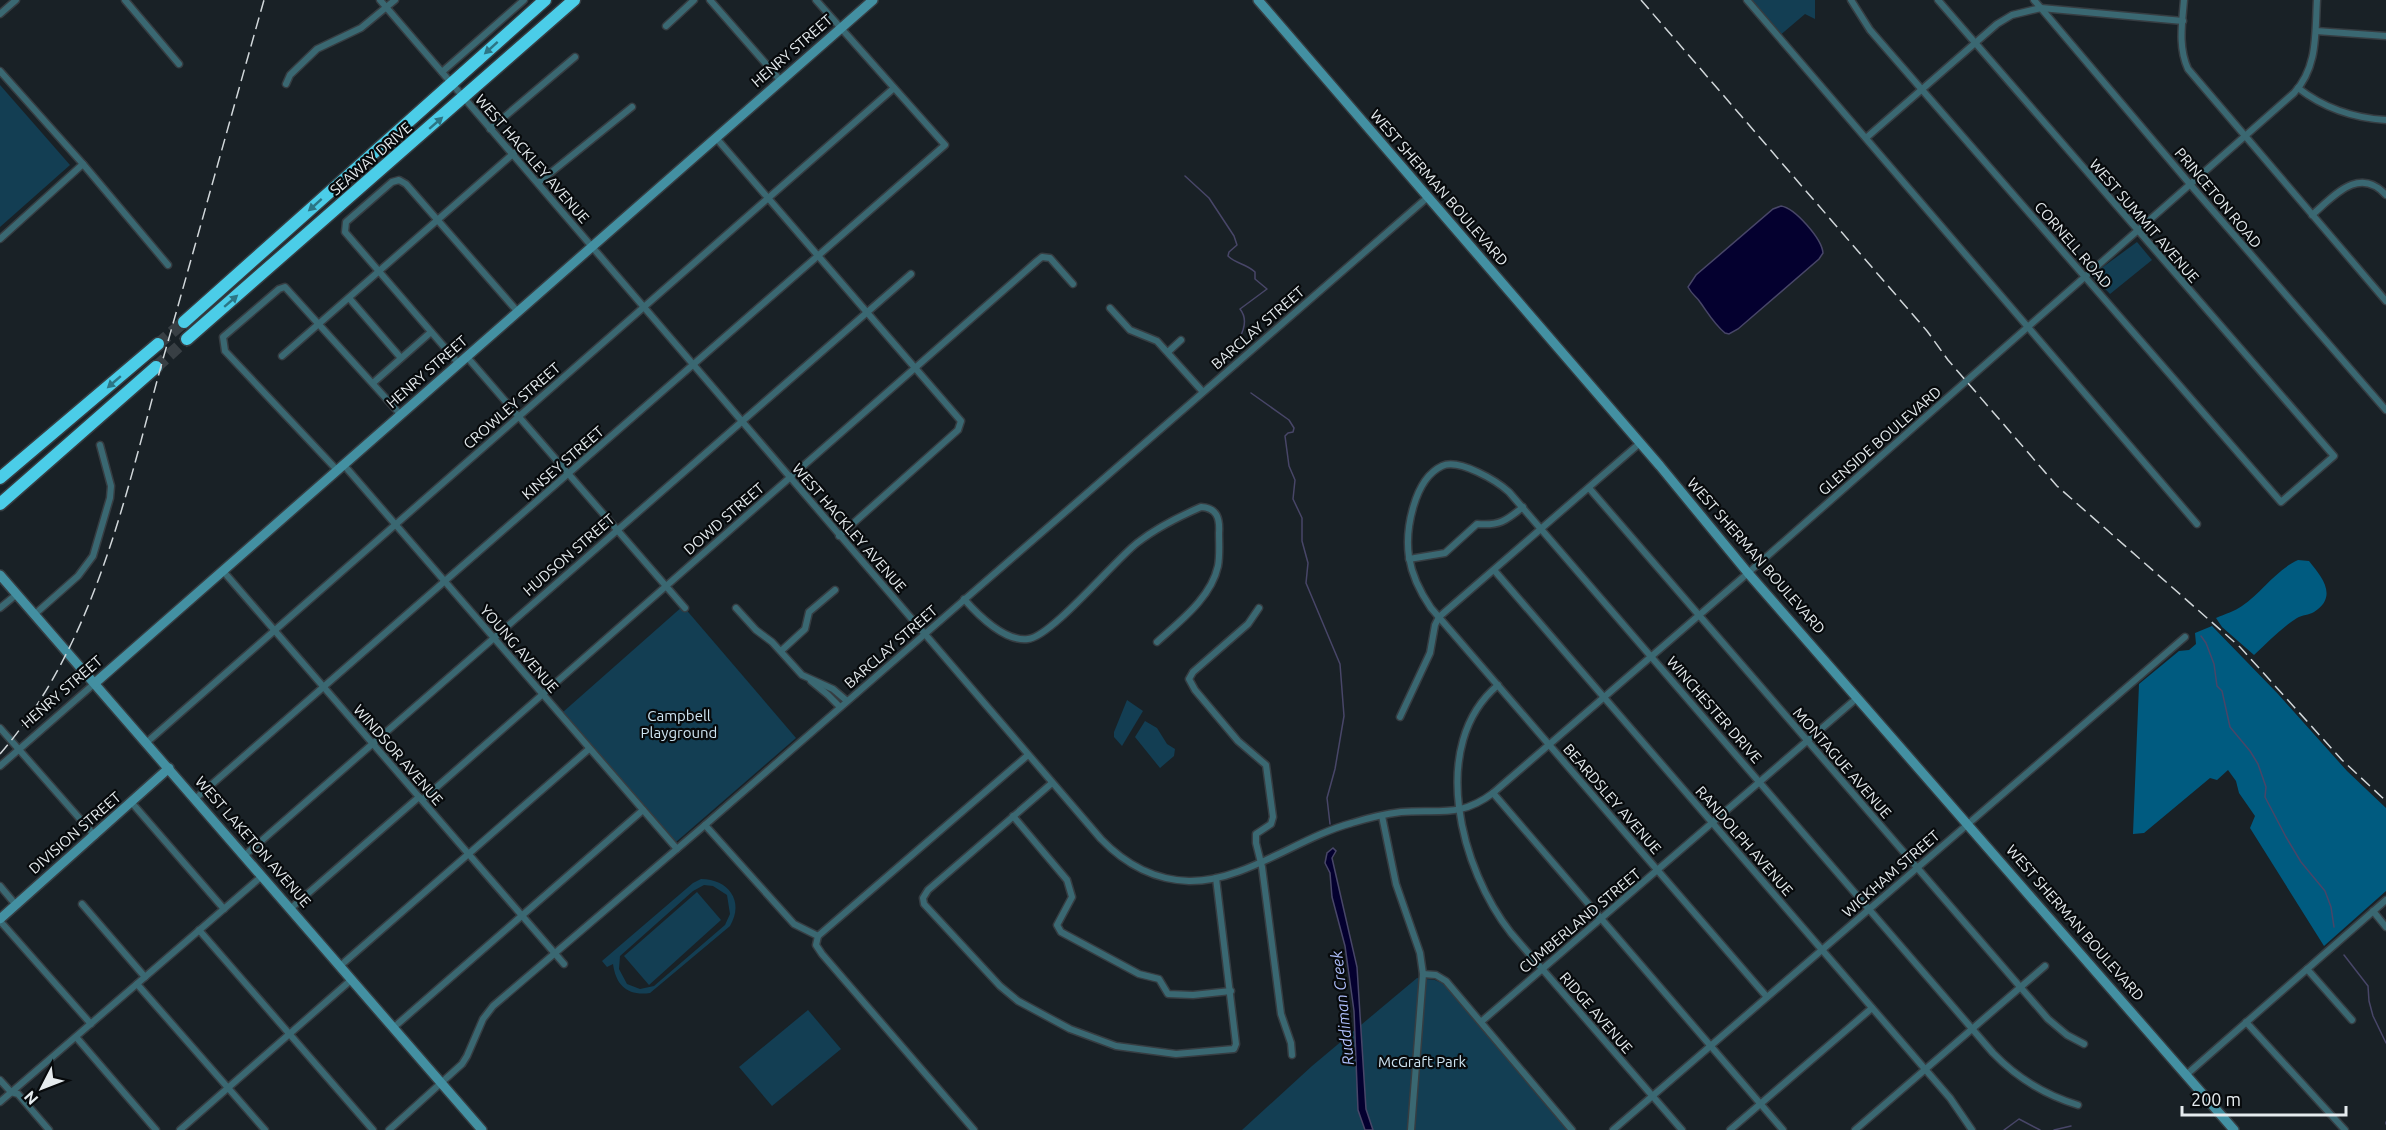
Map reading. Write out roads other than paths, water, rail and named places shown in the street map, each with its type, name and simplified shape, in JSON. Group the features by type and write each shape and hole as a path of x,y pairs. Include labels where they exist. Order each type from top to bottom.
{"highway":[{"name":"SEAWAY DRIVE","path":"184,322 545,0"},
{"name":"SEAWAY DRIVE","path":"187,339 574,0"},
{"path":"474,89 482,75 538,24 541,19 540,13 530,13"},
{"path":"376,174 367,171 370,161 439,100 447,87"},
{"path":"0,478 158,344"},
{"path":"0,504 156,367"},
{"path":"0,498 51,451 46,446 32,449"}],"main road":[{"name":"HENRY STREET","path":"95,683 873,0"},
{"name":"WEST SHERMAN BOULEVARD","path":"1258,0 1640,443 1748,573 2234,1130"},
{"name":"WEST LAKETON AVENUE","path":"0,575 482,1130"},
{"name":"DIVISION STREET","path":"0,920 169,768"}],"street":[{"path":"0,14 16,0"},
{"path":"125,0 179,64"},
{"name":"WEST HACKLEY AVENUE","path":"380,0 442,72 447,87 464,98 514,153 692,365 1108,847 1132,865 1151,874 1173,879 1200,881 1238,872 1329,830 1382,816"},
{"path":"286,84 290,75 317,50 361,28 395,0"},
{"path":"442,72 524,0"},
{"path":"666,26 694,0"},
{"path":"710,0 781,81"},
{"path":"816,0 894,88"},
{"path":"1747,0 2197,524"},
{"name":"CORNELL ROAD","path":"1851,0 1870,30 2281,502"},
{"name":"WEST SUMMIT AVENUE","path":"1938,0 2334,456 2281,502"},
{"name":"PRINCETON ROAD","path":"2034,0 2386,410"},
{"path":"2184,0 2182,52 2188,69 2386,301"},
{"name":"GLENSIDE BOULEVARD","path":"1382,816 1403,812 1440,813 1460,810 1480,802 1605,698 2084,276 2245,138 2298,88 2312,64 2318,0"},
{"path":"1866,138 1997,24 2012,15 2042,8 2183,21"},
{"path":"2316,32 2386,36"},
{"path":"490,129 574,57"},
{"path":"0,71 83,164 168,265"},
{"name":"KINSEY STREET","path":"195,799 945,145 894,88"},
{"name":"CROWLEY STREET","path":"146,743 894,88"},
{"path":"2298,88 2334,110 2351,116 2386,120"},
{"path":"538,183 632,107"},
{"path":"717,139 961,421 958,430 839,536"},
{"path":"282,356 514,153"},
{"path":"0,238 83,164"},
{"path":"459,364 346,235 344,228 346,222 389,185 399,180 406,184 519,312"},
{"path":"2312,215 2344,188 2356,183 2370,184 2386,195"},
{"name":"BARCLAY STREET","path":"389,1130 455,1072 467,1056 477,1031 493,1006 705,825 1428,197"},
{"name":"DOWD STREET","path":"290,909 542,694 1042,257 1050,258 1073,284"},
{"name":"HUDSON STREET","path":"244,856 910,274"},
{"name":"YOUNG AVENUE","path":"320,323 285,287 279,289 224,337 223,343 225,351 395,524 677,849"},
{"path":"349,298 401,358"},
{"path":"1110,308 1130,330 1151,337 1168,352 1203,392"},
{"path":"320,323 400,415"},
{"path":"373,383 431,332"},
{"path":"1168,352 1181,340"},
{"path":"467,357 685,608"},
{"path":"1400,717 1430,653 1434,625 1439,617 1640,443"},
{"path":"35,614 78,576 93,556 110,498 111,486 100,445"},
{"name":"WINCHESTER DRIVE","path":"1439,617 1422,594 1414,578 1407,541 1410,515 1427,481 1442,466 1460,466 1490,478 1523,507 1972,1029 2018,1076 2059,1099 2078,1105"},
{"name":"MONTAGUE AVENUE","path":"1590,488 2048,1019 2067,1035 2084,1044"},
{"path":"964,600 981,617 1004,633 1016,638 1033,639 1056,621 1136,544 1168,522 1201,507 1207,507 1217,514 1220,524 1218,565 1213,581 1193,609 1157,642"},
{"path":"1409,559 1445,553 1478,524 1493,526 1502,523 1523,507"},
{"name":"RANDOLPH AVENUE","path":"1494,570 1960,1110 1972,1130"},
{"name":"WINDSOR AVENUE","path":"223,571 564,963"},
{"path":"781,651 805,629 809,612 836,590"},
{"path":"0,608 17,594"},
{"path":"736,608 756,630 781,651 795,668 840,707"},
{"path":"1259,608 1248,624 1193,672 1189,679 1195,690 1238,741 1266,765 1274,817 1271,824 1257,834 1256,843 1261,861 1281,1014 1292,1043 1292,1055"},
{"name":"BEARDSLEY AVENUE","path":"1439,617 1767,997"},
{"name":"WICKHAM STREET","path":"1613,1130 2185,637"},
{"path":"808,679 833,689 847,701"},
{"name":"HENRY STREET","path":"0,766 95,683"},
{"name":"RIDGE AVENUE","path":"1498,685 1473,714 1463,739 1458,777 1460,810 1470,857 1489,900 1507,927 1682,1130"},
{"name":"CUMBERLAND STREET","path":"1482,1021 1857,698"},
{"path":"0,728 95,836"},
{"path":"340,966 590,749"},
{"path":"974,1130 816,945 818,936 1028,755"},
{"path":"1052,783 924,893 924,904 1000,986 1018,1001 1070,1029 1116,1046 1176,1054 1234,1049 1236,1044 1232,990 1216,878"},
{"path":"1493,793 1783,1130"},
{"path":"132,803 224,909"},
{"path":"393,1028 643,810"},
{"path":"1012,816 1067,880 1072,897 1057,925 1061,932 1140,974 1159,979 1168,994 1192,995 1232,990"},
{"path":"1382,816 1396,884 1420,953 1423,974 1411,1130"},
{"path":"705,825 794,924 818,936"},
{"path":"0,1102 137,984 143,975 261,876"},
{"path":"0,886 16,905"},
{"path":"2186,1075 2386,900"},
{"path":"82,904 143,975"},
{"path":"2373,911 2386,927"},
{"path":"0,920 91,1024"},
{"path":"199,930 373,1130"},
{"path":"1855,1130 2045,966"},
{"path":"2307,969 2352,1020"},
{"path":"1423,974 1436,975 1446,981 1572,1130"},
{"path":"180,1130 351,980"},
{"path":"137,984 265,1130"},
{"path":"1730,1130 1872,1008"},
{"path":"2246,1022 2345,1130"},
{"path":"76,1037 156,1130"},
{"path":"0,1080 11,1092 18,1094 49,1130"}],"waterway":[{"name":"Ruddiman Creek","path":"1185,176 1209,198 1234,236 1237,245 1228,256 1252,269 1255,272 1255,279 1267,289 1240,309 1244,327 1229,355"},
{"name":"Ruddiman Creek","path":"1251,393 1289,420 1294,428 1293,432 1285,436 1289,466 1295,480 1293,499 1302,518 1302,541 1308,563 1306,583 1340,664 1344,716 1335,769 1327,798 1330,824"},
{"path":"2201,636 2214,664 2217,686 2222,691 2230,727 2258,764 2266,787 2265,797 2286,837 2301,862 2325,891 2331,907 2334,927"},
{"path":"2344,955 2368,986 2373,1016 2386,1043"},
{"path":"2004,1130 2019,1119 2040,1130"},
{"path":"2054,1130 2071,1126"}],"tunnel":[{"path":"158,344 184,322"},
{"path":"156,367 187,339"}],"railway":[{"path":"0,754 33,711 61,665 84,616 103,566 135,463 264,0"},
{"path":"1641,0 1927,331 1948,360 2057,486 2240,647 2342,760 2386,801"}],"park label":[{"name":"Campbell Playground","path":"679,724"},
{"name":"McGraft Park","path":"1422,1062"}]}
